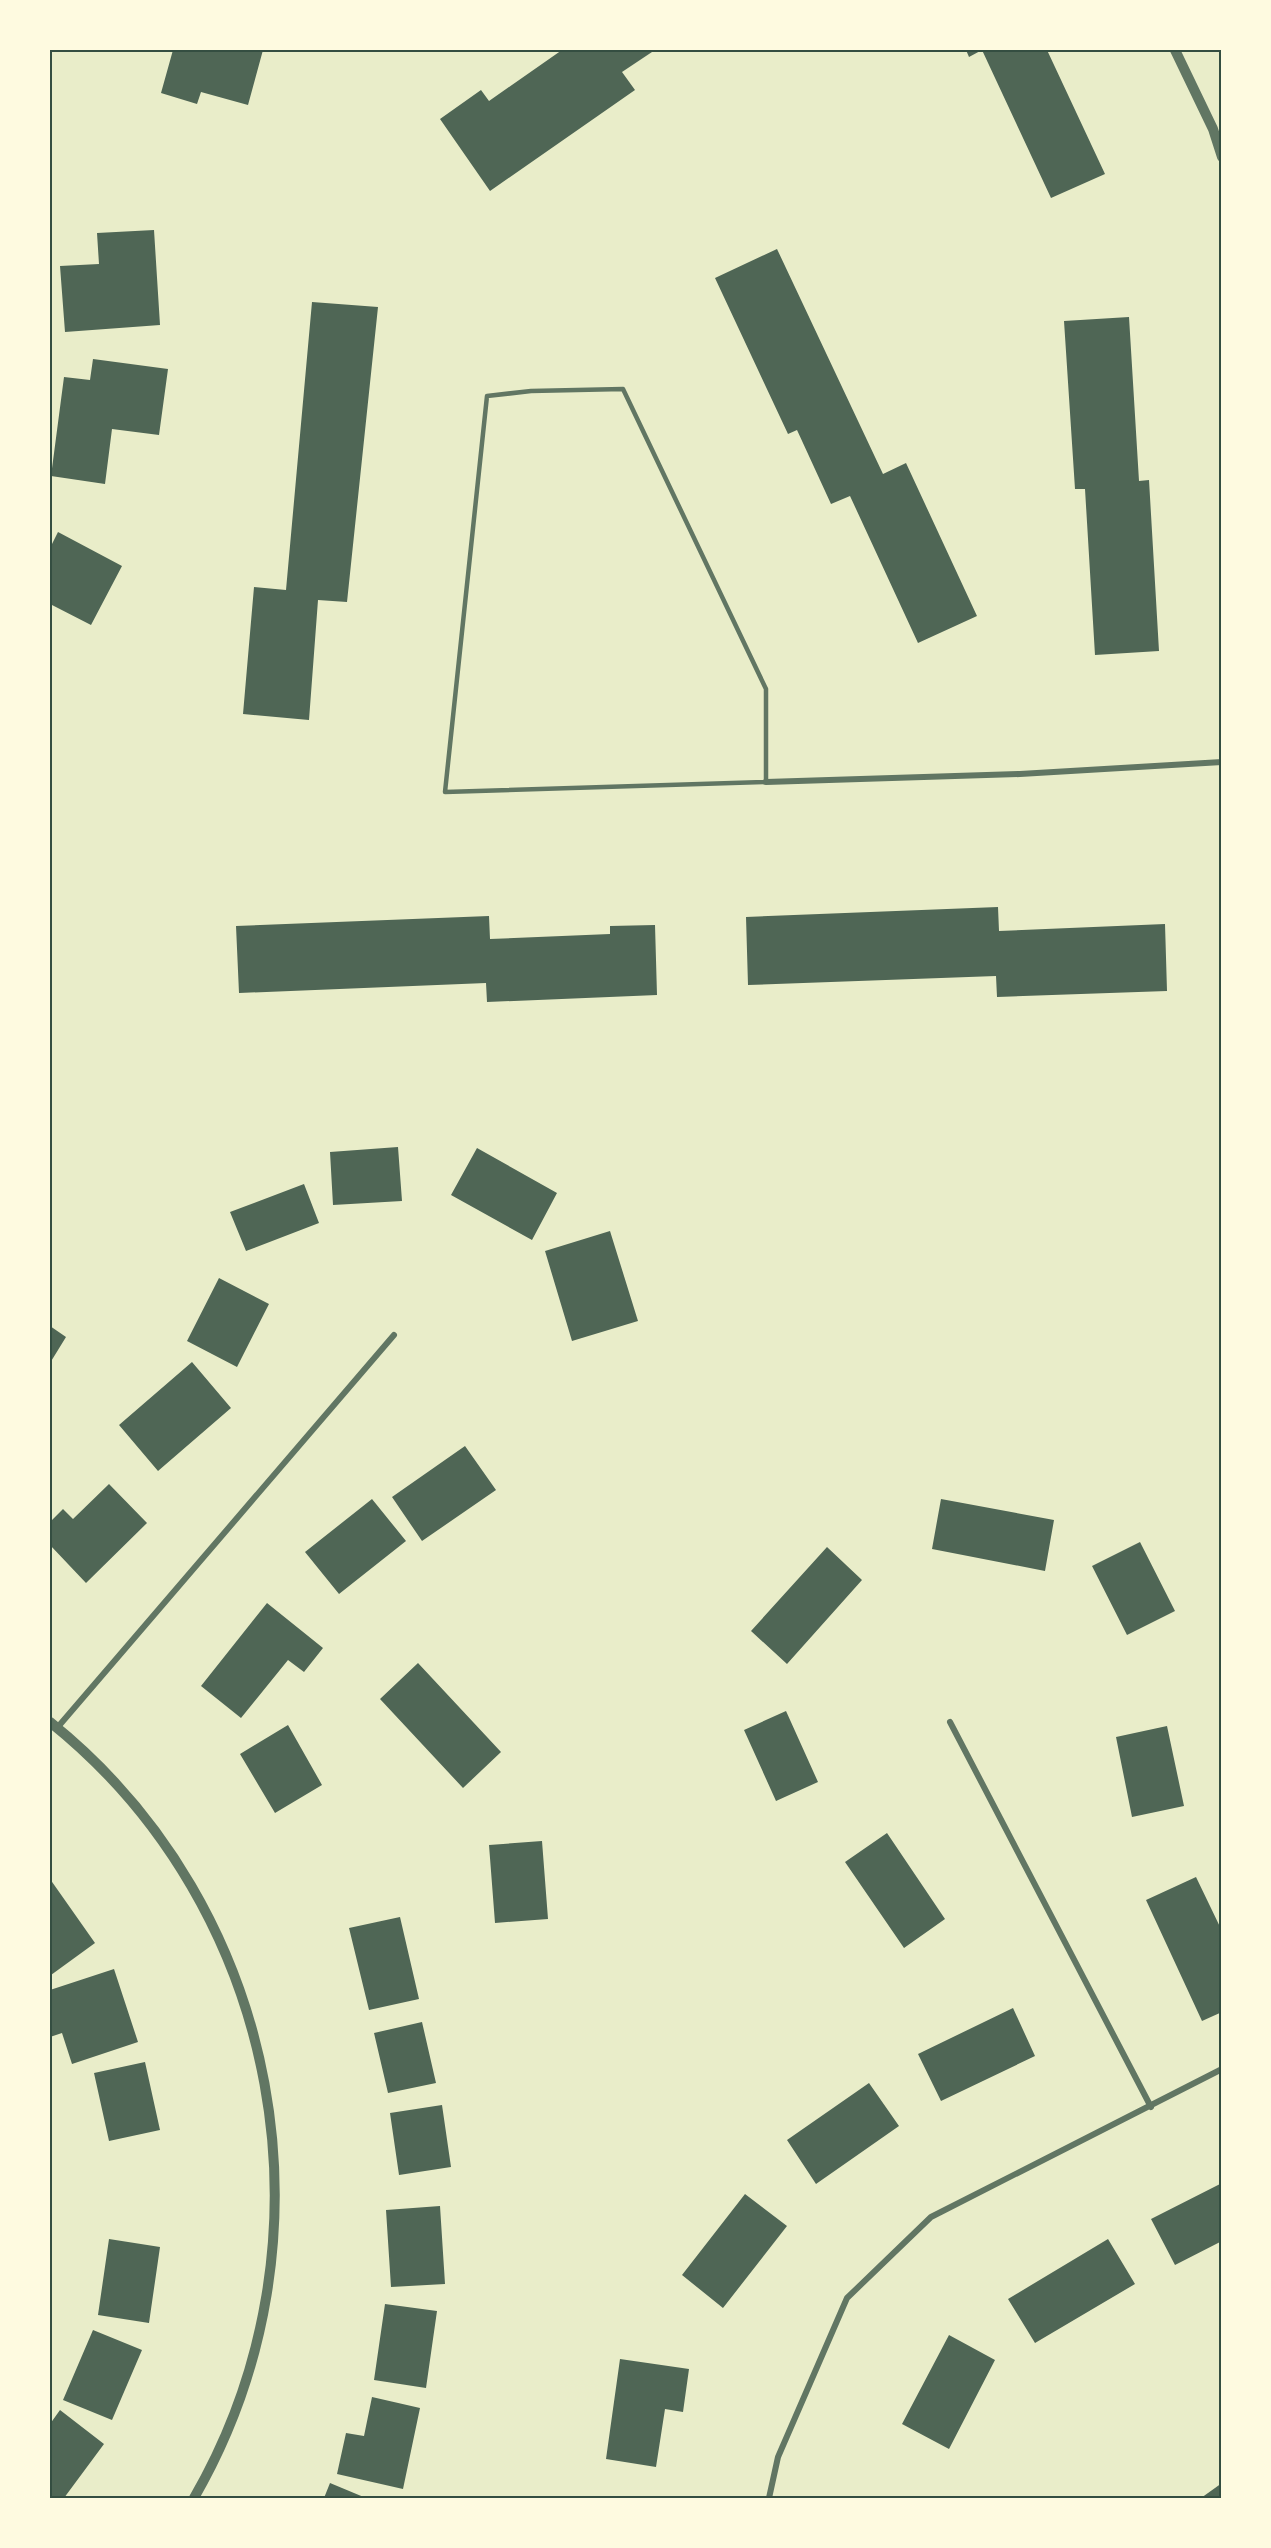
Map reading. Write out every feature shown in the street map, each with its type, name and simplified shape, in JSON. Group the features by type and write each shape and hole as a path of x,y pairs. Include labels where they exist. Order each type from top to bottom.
{"street":[{"path":"1175,50 1214,129 1221,157"},
{"path":"766,782 1020,774 1221,762"},
{"path":"194,2499 235,2412 260,2334 270,2270 275,2198 274,2155 267,2090 253,2031 232,1969 196,1895 170,1853 123,1793 86,1753 53,1725 394,1335"},
{"path":"950,1722 1151,2107"},
{"path":"769,2499 778,2457 847,2298 931,2217 1151,2107 1221,2069"}],"lane":[{"path":"624,389 766,689 766,782 445,792 487,396 531,391 624,389"}],"building":[{"path":"173,50 263,50 248,105 201,92 197,104 161,93"},
{"path":"562,50 655,50 622,72 635,90 490,191 440,119 481,90 489,101"},
{"path":"966,50 982,50 969,57"},
{"path":"982,50 1047,50 1105,174 1051,198"},
{"path":"154,230 160,325 65,332 60,266 99,264 97,233"},
{"path":"777,249 883,474 906,463 977,616 918,643 850,496 831,504 797,430 788,434 715,278"},
{"path":"312,302 378,307 347,602 318,600 309,720 243,714 254,587 286,590"},
{"path":"1129,317 1139,481 1149,480 1159,651 1095,655 1085,489 1075,489 1064,321"},
{"path":"93,359 168,369 159,435 112,429 105,484 51,476 64,377 90,380"},
{"path":"58,532 122,566 91,625 52,605 50,608 50,548"},
{"path":"998,907 999,931 1165,924 1167,991 997,997 996,976 748,985 746,917"},
{"path":"489,916 490,939 610,934 610,926 655,925 657,995 487,1002 486,983 239,993 236,926"},
{"path":"398,1147 402,1201 333,1205 330,1152"},
{"path":"477,1148 557,1193 532,1240 451,1195"},
{"path":"304,1184 319,1223 246,1251 230,1212"},
{"path":"610,1231 638,1321 572,1341 545,1251"},
{"path":"219,1278 269,1304 237,1367 187,1341"},
{"path":"50,1326 66,1337 50,1363"},
{"path":"192,1362 231,1408 158,1471 119,1425"},
{"path":"465,1446 496,1490 422,1541 392,1497"},
{"path":"109,1484 147,1523 86,1583 50,1545 50,1522 63,1509 73,1519"},
{"path":"372,1499 406,1541 339,1594 305,1552"},
{"path":"941,1499 1054,1520 1045,1571 932,1549"},
{"path":"1140,1542 1175,1611 1127,1635 1092,1566"},
{"path":"827,1547 862,1580 787,1664 751,1631"},
{"path":"267,1603 323,1648 304,1672 288,1660 241,1718 201,1686"},
{"path":"418,1663 501,1752 463,1788 380,1699"},
{"path":"786,1711 818,1782 776,1801 744,1730"},
{"path":"288,1725 322,1785 275,1813 240,1754"},
{"path":"1167,1726 1184,1806 1132,1817 1116,1737"},
{"path":"887,1833 945,1919 904,1948 845,1862"},
{"path":"542,1841 548,1919 495,1923 489,1845"},
{"path":"1196,1877 1222,1931 1222,2012 1202,2021 1146,1900"},
{"path":"50,1879 95,1943 51,1975 50,1973"},
{"path":"400,1917 419,1999 369,2010 349,1928"},
{"path":"114,1969 138,2042 72,2064 62,2033 50,2037 50,1990"},
{"path":"1013,2008 1035,2056 941,2101 918,2054"},
{"path":"422,2022 436,2083 388,2093 374,2033"},
{"path":"145,2062 160,2130 109,2141 94,2073"},
{"path":"869,2083 899,2126 816,2184 787,2140"},
{"path":"442,2105 451,2167 399,2175 390,2113"},
{"path":"1222,2183 1222,2241 1175,2265 1151,2219"},
{"path":"745,2194 787,2226 723,2308 682,2275"},
{"path":"440,2206 445,2284 391,2287 386,2210"},
{"path":"109,2239 160,2247 149,2323 98,2315"},
{"path":"1108,2239 1135,2284 1035,2343 1008,2299"},
{"path":"385,2304 437,2311 426,2388 374,2380"},
{"path":"93,2330 142,2350 112,2420 63,2400"},
{"path":"949,2335 995,2360 949,2449 902,2424"},
{"path":"620,2359 689,2369 683,2412 665,2409 656,2467 606,2459"},
{"path":"372,2397 420,2408 403,2489 337,2474 346,2433 364,2436"},
{"path":"60,2410 104,2444 64,2498 50,2498 50,2424"},
{"path":"330,2483 366,2498 324,2498"},
{"path":"1222,2483 1222,2498 1201,2498"}]}
